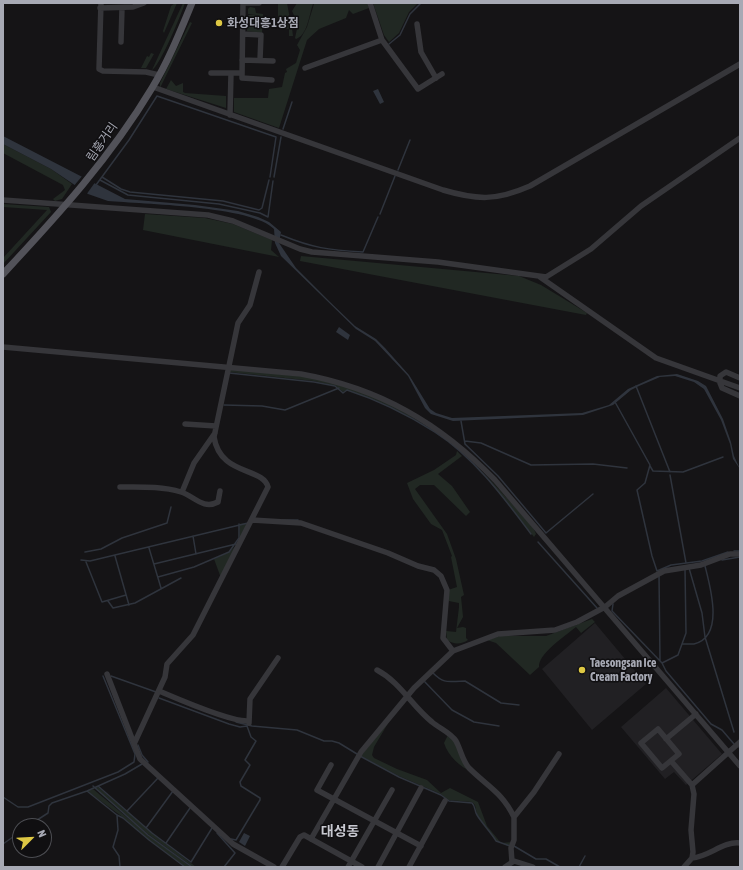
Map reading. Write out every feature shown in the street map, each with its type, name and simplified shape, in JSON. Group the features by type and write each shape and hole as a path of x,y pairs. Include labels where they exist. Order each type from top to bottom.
{"main road":[{"name":"림흥거리","path":"3,274 91,177 153,87 192,3"}],"street":[{"path":"144,3 123,6 101,5 99,69 102,71 148,72 158,75"},
{"path":"259,3 244,3 242,78 272,80"},
{"path":"370,3 382,40 418,89 442,74"},
{"path":"121,42 123,6"},
{"path":"417,24 421,52 436,78"},
{"path":"243,34 261,35 260,60"},
{"path":"305,68 382,40"},
{"path":"242,60 273,61"},
{"path":"153,87 443,190 478,198 493,197 530,186 740,64"},
{"path":"211,73 242,73"},
{"path":"230,115 231,73"},
{"path":"3,200 208,215 233,221 300,249 327,254 438,262 504,270 540,277 550,275 591,249 640,206 740,138"},
{"path":"134,744 165,677 167,664 193,634 267,493 267,483 225,460 217,449 215,433 238,322 250,305 259,272"},
{"path":"540,277 656,358 740,388"},
{"path":"3,347 301,374 339,382 373,393 419,417 442,432 474,458 605,607 740,766"},
{"path":"740,378 726,372 720,376 722,388 740,396"},
{"path":"185,424 216,426"},
{"path":"182,492 194,463 215,433"},
{"path":"120,487 151,487 182,492 201,504 218,502 220,491"},
{"path":"252,520 301,523 388,553 418,566 434,570 441,576 446,584 447,602 443,638 453,651"},
{"path":"311,839 361,752 407,696 453,651 498,634 550,632 577,622 605,607 618,596 664,571 707,564 730,554 740,554"},
{"path":"159,691 226,717 238,721 249,722 250,699 278,658"},
{"path":"377,670 385,674 432,722 455,739 465,763 494,789 514,817 514,840 511,848 512,862"},
{"path":"107,674 140,759 233,844 274,867"},
{"path":"666,739 696,714"},
{"path":"658,729 666,739 679,754 662,768 641,743 658,729"},
{"path":"692,785 740,742"},
{"path":"514,817 534,792 558,754"},
{"path":"671,761 692,785 694,794 691,824 694,852 692,858 684,867"},
{"path":"331,764 317,790 421,846"},
{"path":"378,867 398,833 421,788"},
{"path":"348,867 392,790"},
{"path":"409,867 445,801"},
{"path":"282,867 300,837 304,835 362,867"},
{"path":"692,858 707,855 728,844 740,843"},
{"path":"505,867 512,862 533,867"}],"shaded area":[{"path":"177,3 164,33 163,31 171,6"},
{"path":"183,3 185,3 170,40 160,60 152,70"},
{"path":"278,3 287,3 290,19 278,22"},
{"path":"297,3 313,4 306,29 300,37 296,39 298,24 292,11"},
{"path":"368,3 369,8 353,14 349,10 346,18 319,29 307,40 279,128 234,112 234,98 268,98 269,89 282,87 285,73 287,72 286,69 296,63 300,50 297,45 307,27 314,4"},
{"path":"373,3 418,3 409,12 399,33 389,42 384,35"},
{"path":"250,7 255,8 256,13 263,14 262,33 247,31 248,15 256,14 248,14 248,9"},
{"path":"266,19 277,20 276,25 266,25"},
{"path":"291,21 293,36 289,36 289,29 278,28 278,24"},
{"path":"190,22 192,23 160,88 160,83"},
{"path":"151,53 154,54 146,68 141,68 147,56 149,57"},
{"path":"171,80 176,86 183,83 183,92 185,93 226,96 226,108 166,89"},
{"path":"378,89 384,102 380,104 373,91"},
{"path":"3,136 125,199 195,205 238,211 269,222 281,232 279,243 296,268 355,326 376,339 385,348 409,375 430,409 436,413 452,418 582,413 609,405 628,389 657,376 677,374 698,381 706,386 723,419 734,456 740,469 733,459 730,444 721,420 704,389 694,382 675,376 660,377 631,390 613,405 583,415 453,421 431,414 425,408 408,376 375,341 356,329 281,256 275,243 274,229 262,221 244,215 221,211 169,205 108,201 88,194 51,169 3,144"},
{"path":"3,144 51,169 72,184 62,199 55,201 53,199 65,190 63,185 3,153"},
{"path":"3,204 49,207 51,212 3,264 3,258 47,210 3,207"},
{"path":"145,214 205,218 233,224 272,240 271,250 279,257 143,230"},
{"path":"301,256 519,276 541,285 587,313 586,315 300,261"},
{"path":"339,327 350,335 348,340 336,332"},
{"path":"230,369 300,375 341,384 387,403 409,415 430,428 438,434 425,425 392,408 347,390 343,392 336,386 314,381 229,372"},
{"path":"438,434 450,442 464,455 450,443"},
{"path":"457,451 462,456 438,474 452,486 470,512 466,516 434,485 420,485 415,489 447,534 456,559 464,595 461,597 463,617 457,628 466,628 466,638 468,640 452,643 447,640 446,631 456,632 459,603 449,601 448,590 457,587 452,556 442,530 431,524 413,499 407,483 434,470 456,455"},
{"path":"464,455 487,476 527,520 536,534 534,537 489,480"},
{"path":"247,523 221,578 214,559 226,554 235,547 239,537 239,524"},
{"path":"592,619 595,622 581,633 576,627 547,651 540,662 539,667 530,675 496,643 487,640 500,636 546,636"},
{"path":"595,623 646,684 592,730 542,669"},
{"path":"666,688 722,754 686,785 674,772 665,779 621,727"},
{"path":"390,720 374,747 372,755 374,758 397,769 427,780 441,793 450,788 478,802 487,826 501,843 512,842 511,845 508,846 496,841 477,815 475,805 472,802 447,800 441,794 399,776 361,756"},
{"path":"448,735 454,740 472,772 451,757 444,743"},
{"path":"97,786 152,833 196,867 193,867 148,834 94,788"},
{"path":"93,789 148,835 191,867 186,867 149,840 124,818 87,791"},
{"path":"244,833 250,836 245,846 239,842"}],"pier":[{"path":"83,175 96,181 86,195 73,187"}],"waterway":[{"path":"389,44 400,35 410,14 421,3"},
{"path":"96,185 129,140 157,96 276,137 270,177"},
{"path":"283,129 292,102"},
{"path":"274,177 281,137"},
{"path":"398,170 410,140"},
{"path":"380,214 395,176"},
{"path":"102,177 121,189 130,192 223,201 259,210 262,208 269,180"},
{"path":"100,180 128,195 219,204 260,213 268,217 273,181"},
{"path":"281,235 321,248 363,252 378,217"},
{"path":"229,373 314,382 335,386 343,393 347,390 359,394 403,414 435,432 463,453 488,479 531,534"},
{"path":"636,386 670,472"},
{"path":"224,405 262,406 285,410 339,388"},
{"path":"615,402 650,465 645,483 637,490 652,556 657,571 671,565 702,561 728,552"},
{"path":"461,421 465,444 498,476 546,533 593,494"},
{"path":"465,441 481,443 531,465 593,464 627,468"},
{"path":"650,466 653,471 683,472 723,457"},
{"path":"670,475 686,563"},
{"path":"85,552 101,549 122,538 167,523 171,507"},
{"path":"282,520 298,520"},
{"path":"81,560 90,561 248,523"},
{"path":"158,577 194,567 229,552 239,538 239,524"},
{"path":"193,536 196,554"},
{"path":"538,542 597,608"},
{"path":"154,564 236,544"},
{"path":"149,548 161,588"},
{"path":"734,551 740,551"},
{"path":"115,556 129,605"},
{"path":"722,560 740,557"},
{"path":"86,562 102,602 126,595"},
{"path":"682,644 694,644 704,639 710,632 713,610 710,586 705,566"},
{"path":"689,568 702,613 705,637 734,732"},
{"path":"662,663 678,655 686,633 685,569"},
{"path":"659,575 660,661"},
{"path":"108,601 113,608 135,603 181,578"},
{"path":"613,604 612,611 662,663 666,671 711,724 722,730 734,744"},
{"path":"433,673 444,681 465,681 501,703 519,705"},
{"path":"3,797 18,807 28,807 118,772 134,762 135,754 103,676"},
{"path":"111,676 156,692"},
{"path":"424,681 452,710 474,722 499,726"},
{"path":"159,698 229,724 240,727 247,726"},
{"path":"236,722 252,726 297,730 324,741 339,743 357,754"},
{"path":"231,839 236,840 260,800 260,798 241,786 240,782 250,765 245,760 256,741 251,737 247,726"},
{"path":"138,745 142,755 148,762"},
{"path":"360,756 399,777 441,795 449,801 472,803 477,815 496,841 510,846"},
{"path":"40,818 48,813 49,806 52,803 87,791 125,774 142,764"},
{"path":"127,811 158,778"},
{"path":"93,786 148,835 192,867"},
{"path":"98,786 152,833 191,862 212,828"},
{"path":"87,791 117,815 118,830 113,847 119,856 120,867"},
{"path":"146,828 173,791"},
{"path":"166,843 190,808"},
{"path":"117,815 123,818 185,867"},
{"path":"217,833 235,853 224,867"},
{"path":"3,844 12,838"},
{"path":"514,846 536,859 546,859 560,867"},
{"path":"579,867 585,856"}],"place":[{"name":"화성대흥1상점","path":"219,23"},
{"name":"Taesongsan Ice Cream Factory","path":"582,670"}],"district":[{"name":"대성동","path":"340,832"}]}
